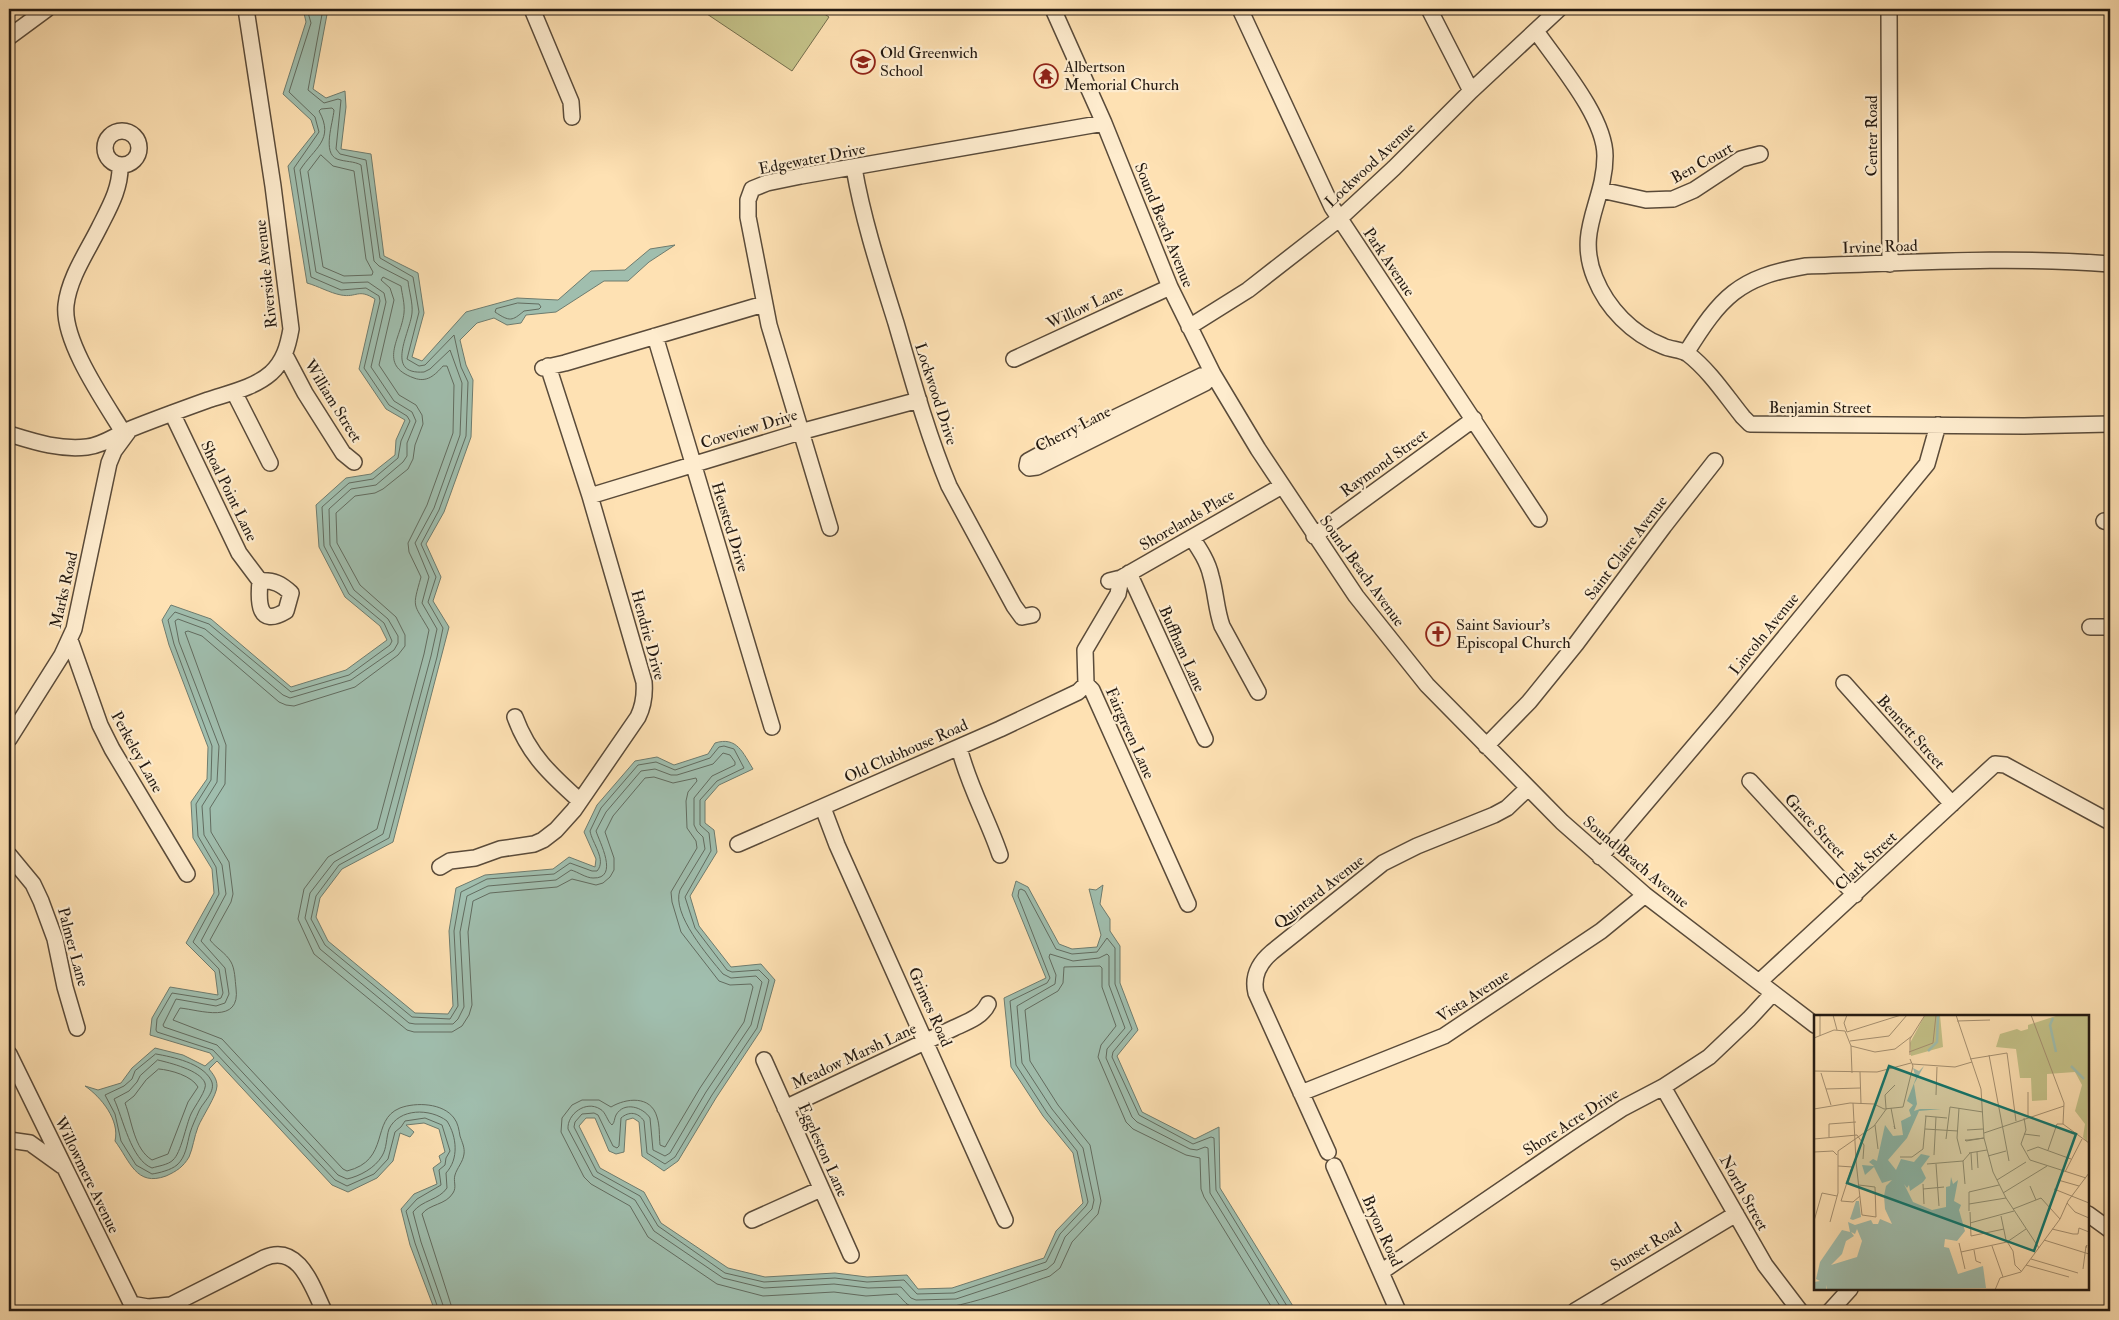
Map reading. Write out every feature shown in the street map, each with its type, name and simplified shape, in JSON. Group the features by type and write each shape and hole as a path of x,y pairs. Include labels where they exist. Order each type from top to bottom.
{"street":[{"path":"9,37 47,9"},
{"name":"Riverside Avenue","path":"9,434 40,444 63,448 88,447 104,443 127,430 234,392 262,380 280,363 291,329 289,308 246,9"},
{"path":"532,9 571,102 572,117"},
{"name":"Sound Beach Avenue","path":"1053,9 1104,123 1170,287 1213,374 1314,536 1356,596 1427,685 1528,788 1600,857 1645,895 1814,1023"},
{"name":"Park Avenue","path":"1240,9 1339,218 1539,519"},
{"path":"1429,9 1471,91"},
{"name":"Lockwood Avenue","path":"1189,327 1248,290 1339,218 1559,9"},
{"name":"Center Road","path":"1889,9 1890,264"},
{"name":"Benjamin Street","path":"1536,31 1594,117 1602,136 1605,156 1601,190 1588,228 1588,258 1594,278 1605,299 1616,315 1639,332 1662,346 1686,353 1704,368 1750,424 2110,424"},
{"name":"Edgewater Drive","path":"764,304 748,217 748,200 752,189 767,183 1104,123"},
{"name":"Ben Court","path":"1601,190 1646,200 1673,199 1694,190 1741,159 1760,154"},
{"path":"120,165 119,186 73,280 66,306 66,319 77,351 91,379 127,430"},
{"name":"Lockwood Drive","path":"854,168 879,268 918,400 949,486 1014,606 1027,616"},
{"name":"Irvine Road","path":"1686,353 1718,306 1736,290 1754,279 1772,273 1806,266 2062,260 2110,264"},
{"name":"Willow Lane","path":"1014,359 1170,287"},
{"path":"655,336 764,304 800,432 830,528"},
{"name":"Hendrie Drive","path":"440,867 450,861 475,858 500,849 534,844 556,830 580,801 638,717 645,695 644,682 590,496 546,367 655,336"},
{"name":"Heusted Drive","path":"655,336 772,727"},
{"name":"William Street","path":"284,355 305,393 343,453 354,462"},
{"name":"Cherry Lane","path":"1213,374 1205,383 1037,467 1029,468 1027,466 1028,461 1052,448 1201,376 1213,374"},
{"path":"234,392 270,463"},
{"name":"Coveview Drive","path":"590,496 800,432 918,400"},
{"name":"Shoal Point Lane","path":"172,413 239,553 260,582"},
{"name":"Raymond Street","path":"1314,536 1474,419"},
{"name":"Lincoln Avenue","path":"1600,857 1723,712 1927,464 1938,425"},
{"name":"Marks Road","path":"9,739 70,640 82,596 109,463 127,430"},
{"path":"88,447 109,463"},
{"name":"Saint Claire Avenue","path":"1486,746 1528,702 1576,644 1664,526 1715,462"},
{"name":"Shorelands Place","path":"1119,578 1282,486"},
{"path":"1192,538 1205,558 1211,575 1222,626 1258,692"},
{"name":"Fairgreen Lane","path":"1119,578 1118,594 1085,650 1086,684 1092,690 1188,904"},
{"name":"Buffham Lane","path":"1119,578 1205,739"},
{"path":"2090,628 2110,627"},
{"name":"Perkeley Lane","path":"70,640 104,733 187,874"},
{"name":"Bennett Street","path":"1844,683 1952,804"},
{"name":"Old Clubhouse Road","path":"738,844 959,747 1078,692 1086,684"},
{"path":"515,717 526,742 537,759 580,801"},
{"path":"959,747 968,776 990,826 1000,855"},
{"name":"Clark Street","path":"1759,982 1995,764 2005,765 2110,822"},
{"name":"Grace Street","path":"1750,781 1855,894"},
{"name":"Quintard Avenue","path":"1301,1093 1256,993 1254,984 1256,971 1262,960 1383,863 1417,846 1494,815 1507,808 1528,788"},
{"name":"Grimes Road","path":"823,808 837,845 1005,1220"},
{"name":"Palmer Lane","path":"9,855 33,884 49,921 77,1028"},
{"name":"Vista Avenue","path":"1301,1093 1353,1074 1444,1036 1601,932 1645,895"},
{"name":"Shore Acre Drive","path":"1381,1272 1577,1138 1623,1108 1663,1087 1709,1057 1749,1019 1772,993"},
{"name":"Meadow Marsh Lane","path":"785,1108 979,1015 985,1011 988,1004"},
{"name":"Willowmere Avenue","path":"9,1054 133,1308"},
{"name":"Eggleston Lane","path":"764,1060 851,1256"},
{"name":"North Street","path":"1663,1087 1764,1265 1800,1311"},
{"name":"Bryon Road","path":"1301,1093 1398,1311"},
{"path":"9,1140 30,1143 63,1166"},
{"path":"752,1220 821,1189"},
{"name":"Sunset Road","path":"1575,1311 1736,1214"},
{"path":"2089,1215 2110,1230"},
{"path":"133,1308 166,1308 264,1258 282,1253 293,1260 307,1276 324,1311"},
{"path":"1830,1311 1849,1290"}],"shaded area":[{"path":"702,9 817,9 829,17 792,71"}],"water":[{"path":"300,9 328,9 313,89 326,98 345,91 346,107 341,149 371,154 384,256 418,273 424,313 412,357 422,361 466,312 517,298 558,300 591,271 625,270 650,249 675,245 649,262 628,281 604,281 556,312 526,315 521,323 507,325 494,318 477,323 460,340 466,365 473,380 471,437 444,512 426,544 441,577 433,601 449,627 393,842 342,869 320,898 316,917 328,941 415,1013 448,1014 453,1006 449,931 456,888 485,875 553,869 569,857 595,867 596,859 584,832 597,805 635,761 657,757 674,765 708,754 715,743 729,742 738,747 753,769 719,785 705,801 705,823 714,830 717,852 690,896 699,926 731,967 761,964 775,980 761,1030 716,1098 678,1161 664,1171 642,1156 639,1122 633,1118 626,1120 624,1152 616,1154 609,1151 595,1118 586,1118 579,1126 600,1168 644,1192 661,1223 728,1268 765,1277 835,1273 867,1277 907,1275 918,1289 952,1288 1044,1258 1056,1231 1083,1203 1073,1153 1043,1116 1011,1067 1004,998 1046,978 1012,895 1016,881 1028,887 1059,944 1072,949 1097,947 1101,935 1089,889 1096,890 1103,885 1100,904 1110,919 1110,931 1120,946 1120,983 1138,1030 1117,1056 1142,1112 1195,1139 1219,1127 1220,1188 1296,1311 435,1311 410,1245 401,1209 414,1194 437,1184 433,1168 441,1162 439,1156 445,1152 439,1129 424,1123 406,1125 414,1132 410,1137 400,1133 393,1161 377,1178 348,1192 332,1185 217,1061 209,1069 216,1081 216,1090 198,1127 189,1157 184,1163 170,1174 156,1178 147,1178 141,1175 130,1164 115,1141 115,1125 108,1110 97,1096 85,1086 98,1090 121,1083 132,1068 155,1048 183,1055 205,1066 214,1058 210,1053 150,1035 152,1018 170,987 218,995 215,972 186,943 214,893 212,869 193,838 191,802 207,779 208,747 169,645 162,620 171,605 211,619 291,687 346,670 387,640 380,626 345,597 319,547 316,505 346,478 371,474 395,455 396,440 405,420 386,409 359,369 375,299 365,294 346,296 337,294 307,283 288,166 315,132 311,120 283,94 306,22 304,13"}],"place":[{"name":"Old Greenwich School","path":"863,62"},
{"name":"Albertson Memorial Church","path":"1046,76"},
{"name":"Saint Saviour's Episcopal Church","path":"1438,634"}]}
